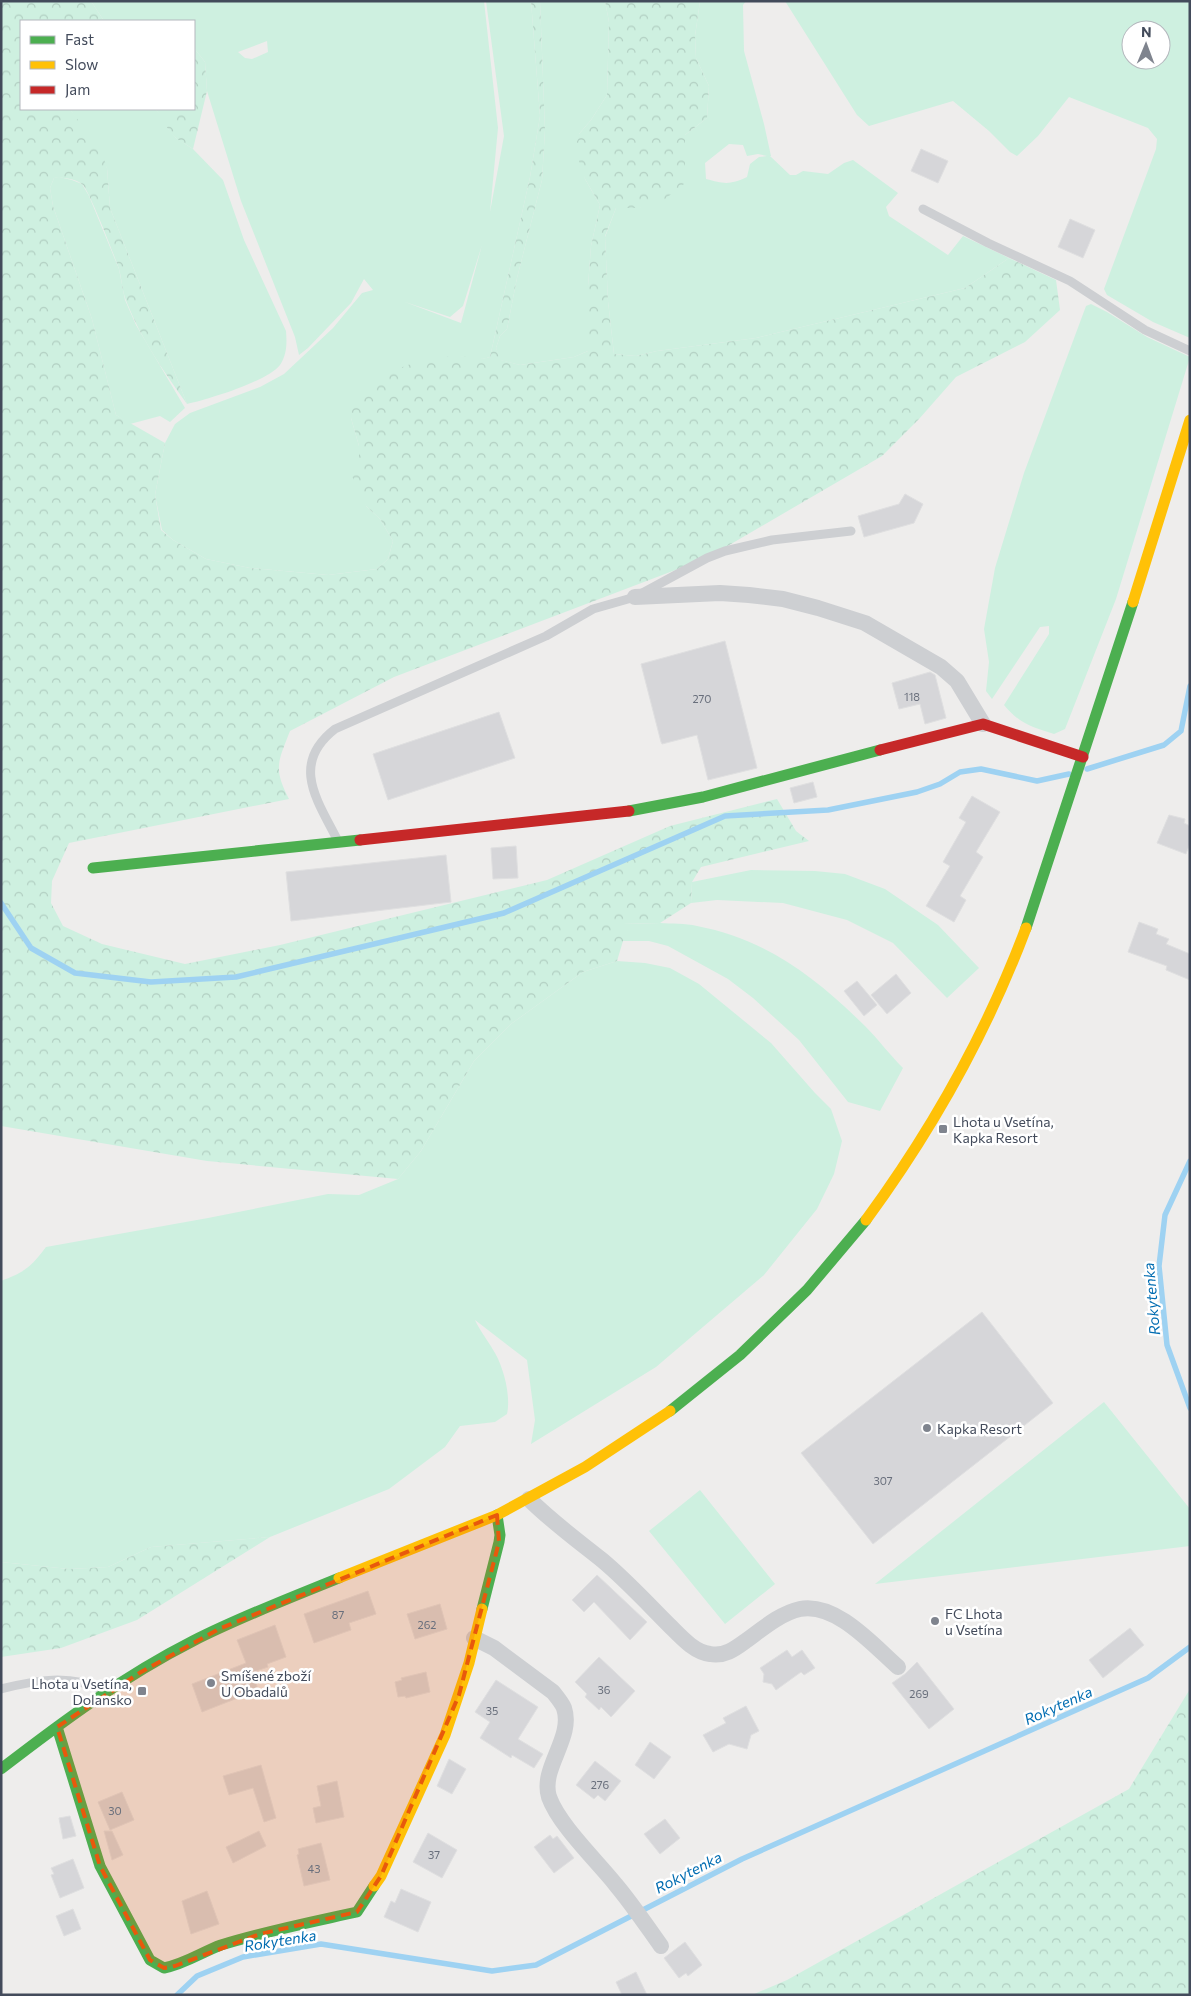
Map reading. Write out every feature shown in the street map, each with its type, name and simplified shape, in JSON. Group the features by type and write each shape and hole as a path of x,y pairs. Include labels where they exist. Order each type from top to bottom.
{"main road":[{"path":"1,1769 57,1727 108,1693 141,1672 219,1629 497,1515 529,1499 618,1448 651,1426 736,1361 798,1301 828,1268 866,1220 924,1139 982,1031 1011,966 1044,878 1190,420"},
{"path":"93,868 634,810 702,797 983,724 1082,758"},
{"path":"57,1727 100,1866 150,1960 164,1968 176,1966 219,1946 260,1934 357,1912 381,1876 445,1735 464,1679 499,1542 500,1534 497,1515"}],"street":[{"path":"635,597 720,594 749,595 792,601 865,623 942,668 957,681 983,724"},
{"path":"529,1499 550,1520 624,1580 685,1641 701,1652 711,1655 722,1654 732,1650 788,1613 811,1608 823,1610 858,1630 898,1667"},
{"path":"474,1638 506,1656 553,1692 564,1708 565,1719 561,1742 548,1784 549,1796 568,1827 630,1903 661,1946"}],"lane":[{"path":"924,209 988,243 1070,281 1145,330 1190,351"},
{"path":"338,842 319,804 311,779 312,758 322,739 335,729 546,636 592,609 635,597 707,558 725,551 772,540 851,531"},
{"path":"1,1689 46,1679 81,1682 108,1693"}],"highlighted area":[{"path":"497,1515 499,1542 459,1695 381,1876 357,1912 260,1934 175,1966 164,1968 150,1960 100,1866 57,1727 141,1672 219,1629"}],"green space":[{"path":"1,1 91,1 103,20 20,20 20,110 71,110 102,153 107,168 110,208 187,404 139,329 124,295 120,273 97,212 83,185 70,179 54,178 50,188 53,206 92,319 116,415 165,443 155,495 161,530 173,540 206,559 250,568 328,575 377,569 388,559 393,541 380,519 366,506 350,472 359,457 359,446 351,418 353,402 382,378 414,363 453,356 478,359 490,357 530,177 540,116 531,1 540,1 545,130 542,180 517,278 507,329 500,336 496,348 501,360 520,365 574,357 588,351 588,286 591,246 600,205 585,179 575,149 579,134 591,120 607,95 609,22 605,1 700,1 695,36 696,58 709,86 707,118 685,135 685,169 689,180 660,203 640,208 616,208 605,236 608,301 614,354 636,356 657,351 756,338 965,288 1009,258 1056,280 1060,310 1025,342 956,377 919,419 882,456 707,558 394,677 290,731 279,765 281,780 289,799 69,843 52,881 51,903 63,926 102,944 185,964 280,945 547,880 670,826 777,799 796,831 809,841 701,867 692,882 691,903 660,923 623,924 623,941 617,961 583,972 511,1024 474,1061 421,1151 398,1179 207,1161 1,1126"},
{"path":"91,1 484,1 498,128 490,212 504,136 486,1 531,1 540,116 530,177 490,357 475,359 460,356 351,418 359,446 366,506 380,519 393,541 388,559 377,569 328,575 250,568 206,559 173,540 162,530 155,495 165,443 175,424 190,413 260,387 284,374 333,328 362,293 373,290 364,279 351,303 299,355 295,337 241,201 207,91 205,62 195,49 195,20 103,20","holes":["267,41 268,52 252,59 245,58 238,52","482,245 461,323 405,302 450,317 463,306"]},
{"path":"540,1 605,1 609,22 607,95 591,120 579,134 585,179 600,205 591,246 588,286 588,351 574,357 520,365 500,360 496,348 500,336 507,329 517,278 542,180 545,130"},
{"path":"700,1 746,1 743,5 744,51 764,124 770,156 790,175 796,175 803,171 828,174 844,163 853,160 898,193 886,207 889,216 948,255 963,236 1009,258 965,288 756,338 657,351 636,356 614,354 608,301 605,237 616,208 640,208 685,169 685,135 707,118 709,86 696,58 695,36","holes":["729,144 743,145 747,156 758,154 767,156 759,157 750,164 747,177 741,180 727,183 706,179 705,163"]},
{"path":"785,1 1190,1 1190,338 1153,322 1107,295 1104,289 1156,149 1157,139 1148,128 1069,97 1038,136 1017,156 1010,152 989,131 953,101 869,126 857,115"},
{"path":"195,49 205,62 207,91 193,149 173,135 156,110 195,110"},
{"path":"71,110 156,110 163,116 168,129 176,138 193,149 223,180 244,240 286,331 284,357 280,365 273,371 236,389 187,404 110,208 107,168"},
{"path":"59,177 82,184 89,196 119,269 125,300 136,325 185,408 170,422 160,416 130,424 116,415 92,319 53,206 50,188 54,178"},
{"path":"1091,304 1147,337 1190,357 1116,599 1065,729 1054,734 1026,724 1015,717 1004,705 1049,634 1049,626 1040,627 992,699 986,691 989,662 984,629 995,568 1024,473 1086,306"},
{"path":"751,870 815,871 845,874 885,889 938,925 979,968 947,998 893,943 847,920 783,903 717,900 691,903 692,882"},
{"path":"660,923 692,925 745,940 768,951 809,977 847,1008 903,1068 880,1111 848,1102 799,1040 753,998 728,979 668,946 649,941 623,941 623,924"},
{"path":"617,961 645,963 670,968 699,984 771,1043 831,1109 842,1141 834,1174 817,1209 764,1275 656,1367 531,1444 535,1420 527,1360 475,1320 495,1353 501,1367 506,1383 507,1414 495,1422 460,1426 445,1447 389,1489 270,1537 151,1547 108,1567 69,1569 1,1562 1,1281 27,1268 46,1247 328,1194 359,1195 398,1179 421,1151 474,1061 511,1024 583,972"},
{"path":"1104,1402 1190,1509 1190,1546 875,1584"},
{"path":"700,1490 775,1584 725,1624 649,1531"},
{"path":"270,1537 137,1620 61,1648 1,1657 1,1562 69,1569 108,1567 151,1547"},
{"path":"1190,1689 1190,1995 752,1995 787,1980 1129,1789"}],"building":[{"path":"921,149 948,161 938,183 911,171"},
{"path":"1070,219 1095,230 1083,258 1058,247"},
{"path":"905,494 923,504 914,523 864,537 858,516 899,504"},
{"path":"725,641 757,768 708,780 697,735 662,744 641,664"},
{"path":"930,672 935,675 946,718 925,724 920,704 899,709 892,683"},
{"path":"499,712 515,758 388,800 373,754"},
{"path":"813,782 817,797 794,803 790,788"},
{"path":"972,796 1000,812 976,852 983,857 960,896 966,900 954,922 926,906 950,866 943,862 966,822 959,818"},
{"path":"1169,815 1185,819 1184,823 1190,826 1190,843 1186,854 1157,843"},
{"path":"516,846 518,878 493,879 491,848"},
{"path":"446,855 451,902 291,921 286,872"},
{"path":"1139,922 1158,929 1156,934 1169,939 1166,944 1190,954 1190,980 1166,970 1167,966 1128,952"},
{"path":"896,974 911,993 887,1014 871,995"},
{"path":"857,981 877,1005 864,1016 844,991"},
{"name":"Kapka Resort","path":"982,1312 1053,1403 873,1544 801,1453"},
{"path":"597,1575 647,1622 630,1640 594,1602 584,1612 572,1600"},
{"path":"368,1591 376,1614 349,1623 351,1630 314,1643 304,1614"},
{"path":"440,1604 447,1629 415,1639 407,1614"},
{"path":"275,1625 286,1657 267,1664 268,1667 253,1672 258,1690 202,1712 192,1684 246,1663 237,1640"},
{"path":"1130,1628 1144,1645 1103,1678 1089,1660"},
{"path":"787,1650 792,1657 802,1650 815,1668 804,1675 801,1672 776,1690 772,1684 763,1682 764,1674 760,1668"},
{"path":"599,1657 635,1691 611,1717 601,1707 599,1710 585,1697 587,1694 575,1682"},
{"path":"917,1662 954,1709 929,1729 892,1683"},
{"path":"426,1672 430,1692 406,1698 405,1696 398,1697 395,1682 402,1680 401,1678"},
{"path":"496,1680 538,1707 518,1739 543,1754 534,1768 512,1755 511,1758 480,1738 490,1722 475,1712"},
{"path":"746,1706 759,1731 751,1735 747,1749 729,1744 713,1752 703,1735 726,1723 723,1718"},
{"path":"650,1742 671,1757 654,1779 635,1765"},
{"path":"449,1759 466,1769 452,1794 437,1786"},
{"path":"595,1761 621,1781 605,1801 598,1795 594,1799 576,1785"},
{"path":"261,1765 276,1818 264,1822 253,1788 229,1795 223,1776"},
{"path":"337,1781 344,1817 316,1823 313,1808 321,1806 317,1786"},
{"path":"122,1792 134,1820 110,1830 98,1802"},
{"path":"70,1816 76,1836 63,1839 59,1818"},
{"path":"665,1819 680,1838 660,1854 644,1834"},
{"path":"104,1831 112,1831 123,1855 112,1860"},
{"path":"259,1831 266,1846 233,1863 226,1847"},
{"path":"428,1833 457,1850 442,1878 413,1862"},
{"path":"550,1835 553,1839 557,1836 574,1858 554,1873 534,1847"},
{"path":"321,1843 330,1880 304,1886 297,1855 299,1854 298,1849"},
{"path":"73,1859 84,1888 60,1898 51,1875 54,1874 51,1868"},
{"path":"401,1889 431,1902 418,1932 384,1917 391,1901 395,1903"},
{"path":"207,1891 219,1924 191,1934 182,1901"},
{"path":"73,1909 81,1929 64,1936 56,1916"},
{"path":"685,1942 702,1965 688,1976 686,1973 679,1978 664,1958"},
{"path":"636,1972 647,1995 622,1995 616,1982"}],"waterway":[{"path":"1087,769 1164,745 1181,731 1190,686"},
{"path":"1,903 31,948 75,973 151,982 236,977 504,913 725,816 828,810 917,792 940,784 960,772 981,769 1037,781 1069,774"},
{"name":"Rokytenka","path":"1190,1161 1165,1215 1159,1266 1167,1345 1190,1408"},
{"name":"Rokytenka","path":"177,1995 197,1976 243,1957 321,1944 492,1971 536,1965 742,1859 1148,1678 1190,1647"}],"traffic: fast":[{"path":"1026,928 1133,602"},
{"path":"629,811 703,797 880,750"},
{"path":"93,868 360,840"},
{"path":"670,1411 740,1355 807,1290 866,1220"},
{"path":"482,1609 499,1542 500,1535 497,1515"},
{"path":"1,1769 94,1700 142,1669 229,1624 339,1578"},
{"path":"57,1727 100,1866 150,1960 164,1968 179,1964 221,1945 238,1940 357,1912 374,1886"}],"traffic: slow":[{"path":"1133,602 1190,420"},
{"path":"866,1220 913,1151 956,1079 994,1005 1026,928"},
{"path":"339,1578 497,1515 585,1467 670,1411"},
{"path":"374,1886 381,1876 445,1735 469,1663 482,1609"}],"traffic: jam":[{"path":"880,750 983,724 1083,757"},
{"path":"360,840 629,811"}],"place":[{"name":"Lhota u Vsetína, Kapka Resort","path":"943,1129"},
{"name":"Kapka Resort","path":"927,1428"},
{"name":"FC Lhota u Vsetína","path":"935,1621"},
{"name":"Smíšené zboží U Obadalů","path":"211,1683"},
{"name":"Lhota u Vsetína, Dolansko","path":"142,1691"}]}
